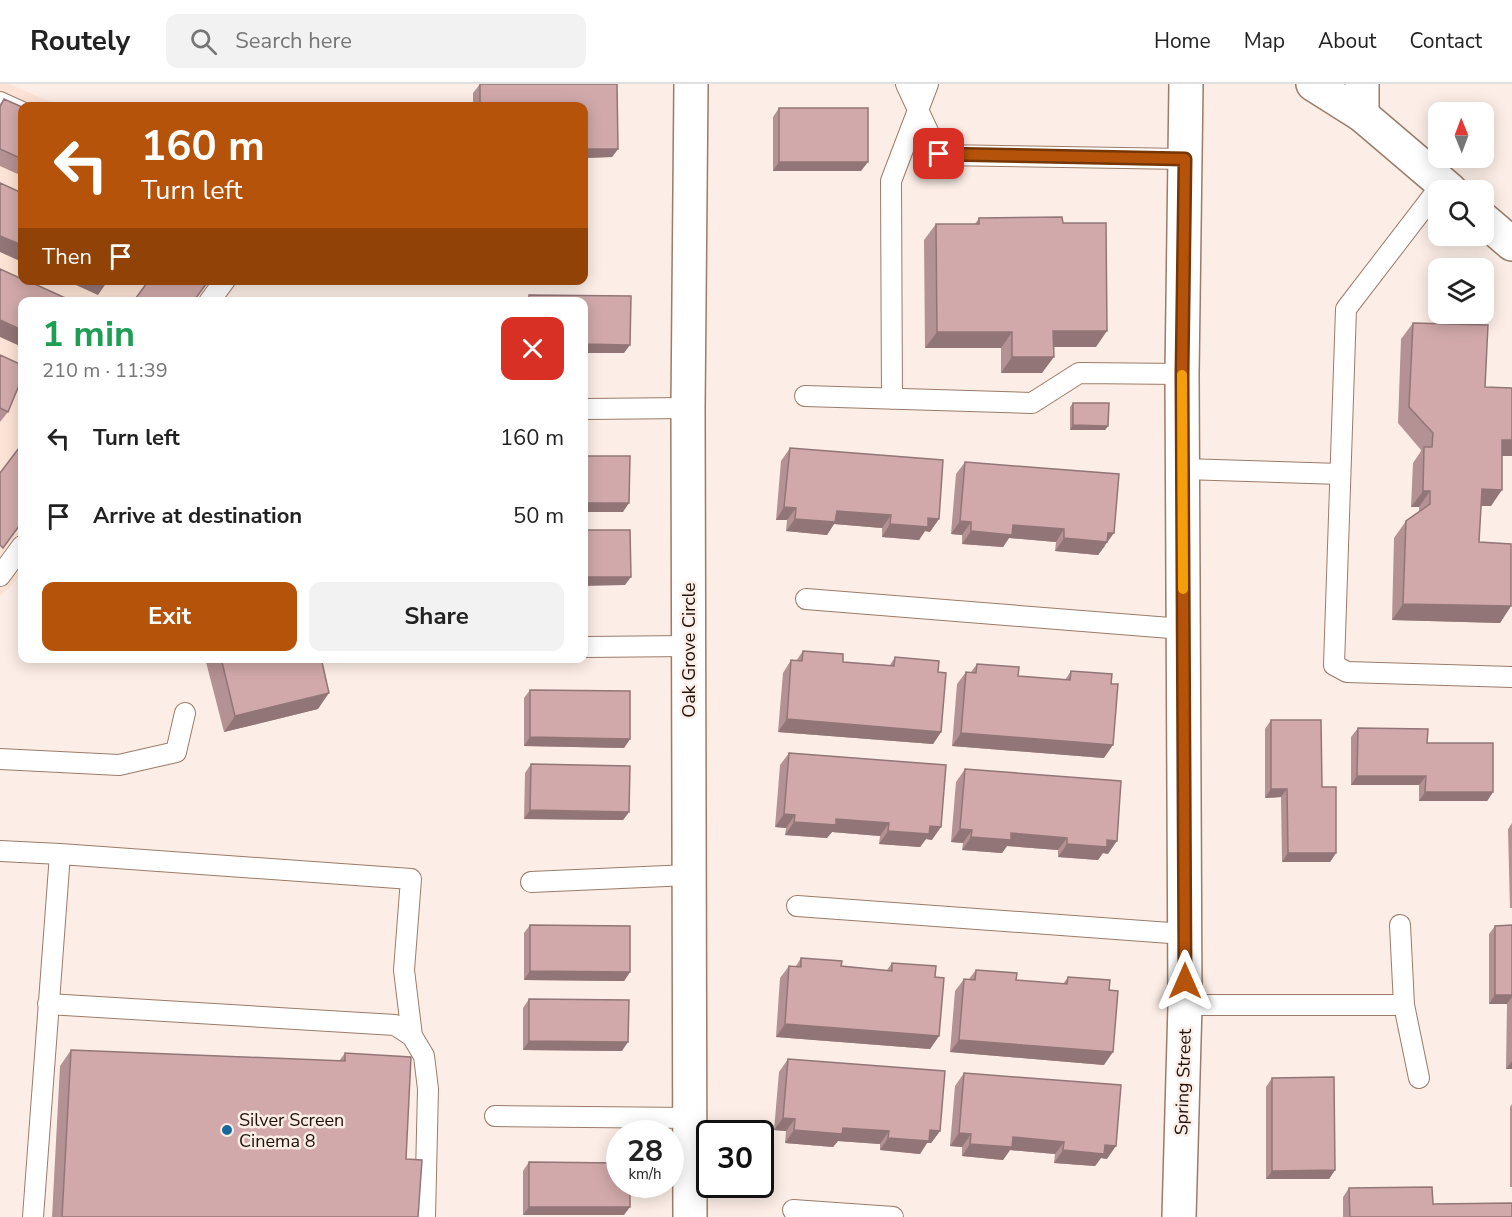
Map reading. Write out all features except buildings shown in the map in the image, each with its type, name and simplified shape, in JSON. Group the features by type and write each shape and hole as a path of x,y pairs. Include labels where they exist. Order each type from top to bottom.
{"street":[{"name":"Oak Grove Circle","path":"690,1217 688,408 691,84"},
{"name":"Spring Street","path":"1179,1217 1185,1005 1182,374 1186,84"},
{"path":"1313,84 1362,100 1439,180"},
{"path":"1494,229 1512,244"}],"lane":[{"path":"906,84 939,154 1185,159"},
{"path":"892,399 891,181 928,84"},
{"path":"0,102 18,110"},
{"path":"1428,209 1346,309 1334,665 1347,672 1512,677"},
{"path":"805,396 1032,403 1079,373 1182,374"},
{"path":"588,408 688,408"},
{"path":"1183,469 1340,474"},
{"path":"0,576 18,551"},
{"path":"806,599 1183,629"},
{"path":"588,647 689,646"},
{"path":"0,759 119,765 176,752 185,713"},
{"path":"0,851 411,879 404,970 412,1036 424,1056 428,1089 424,1217"},
{"path":"33,1217 60,854"},
{"path":"531,882 689,874"},
{"path":"797,906 1184,934"},
{"path":"1400,925 1404,1005 1419,1078"},
{"path":"48,1004 395,1025 412,1036"},
{"path":"1185,1005 1404,1005"},
{"path":"495,1116 689,1118"},
{"path":"793,1210 893,1217"}],"shaded area":[{"path":"0,84 9,84 51,102 18,102 18,285 237,285 227,297 18,297 18,576 0,596"}],"slow traffic":[{"path":"1182,375 1183,589"}],"place":[{"name":"Silver Screen Cinema 8","path":"227,1130"}],"route":[{"path":"939,154 1185,159 1182,374 1185,981"}]}
